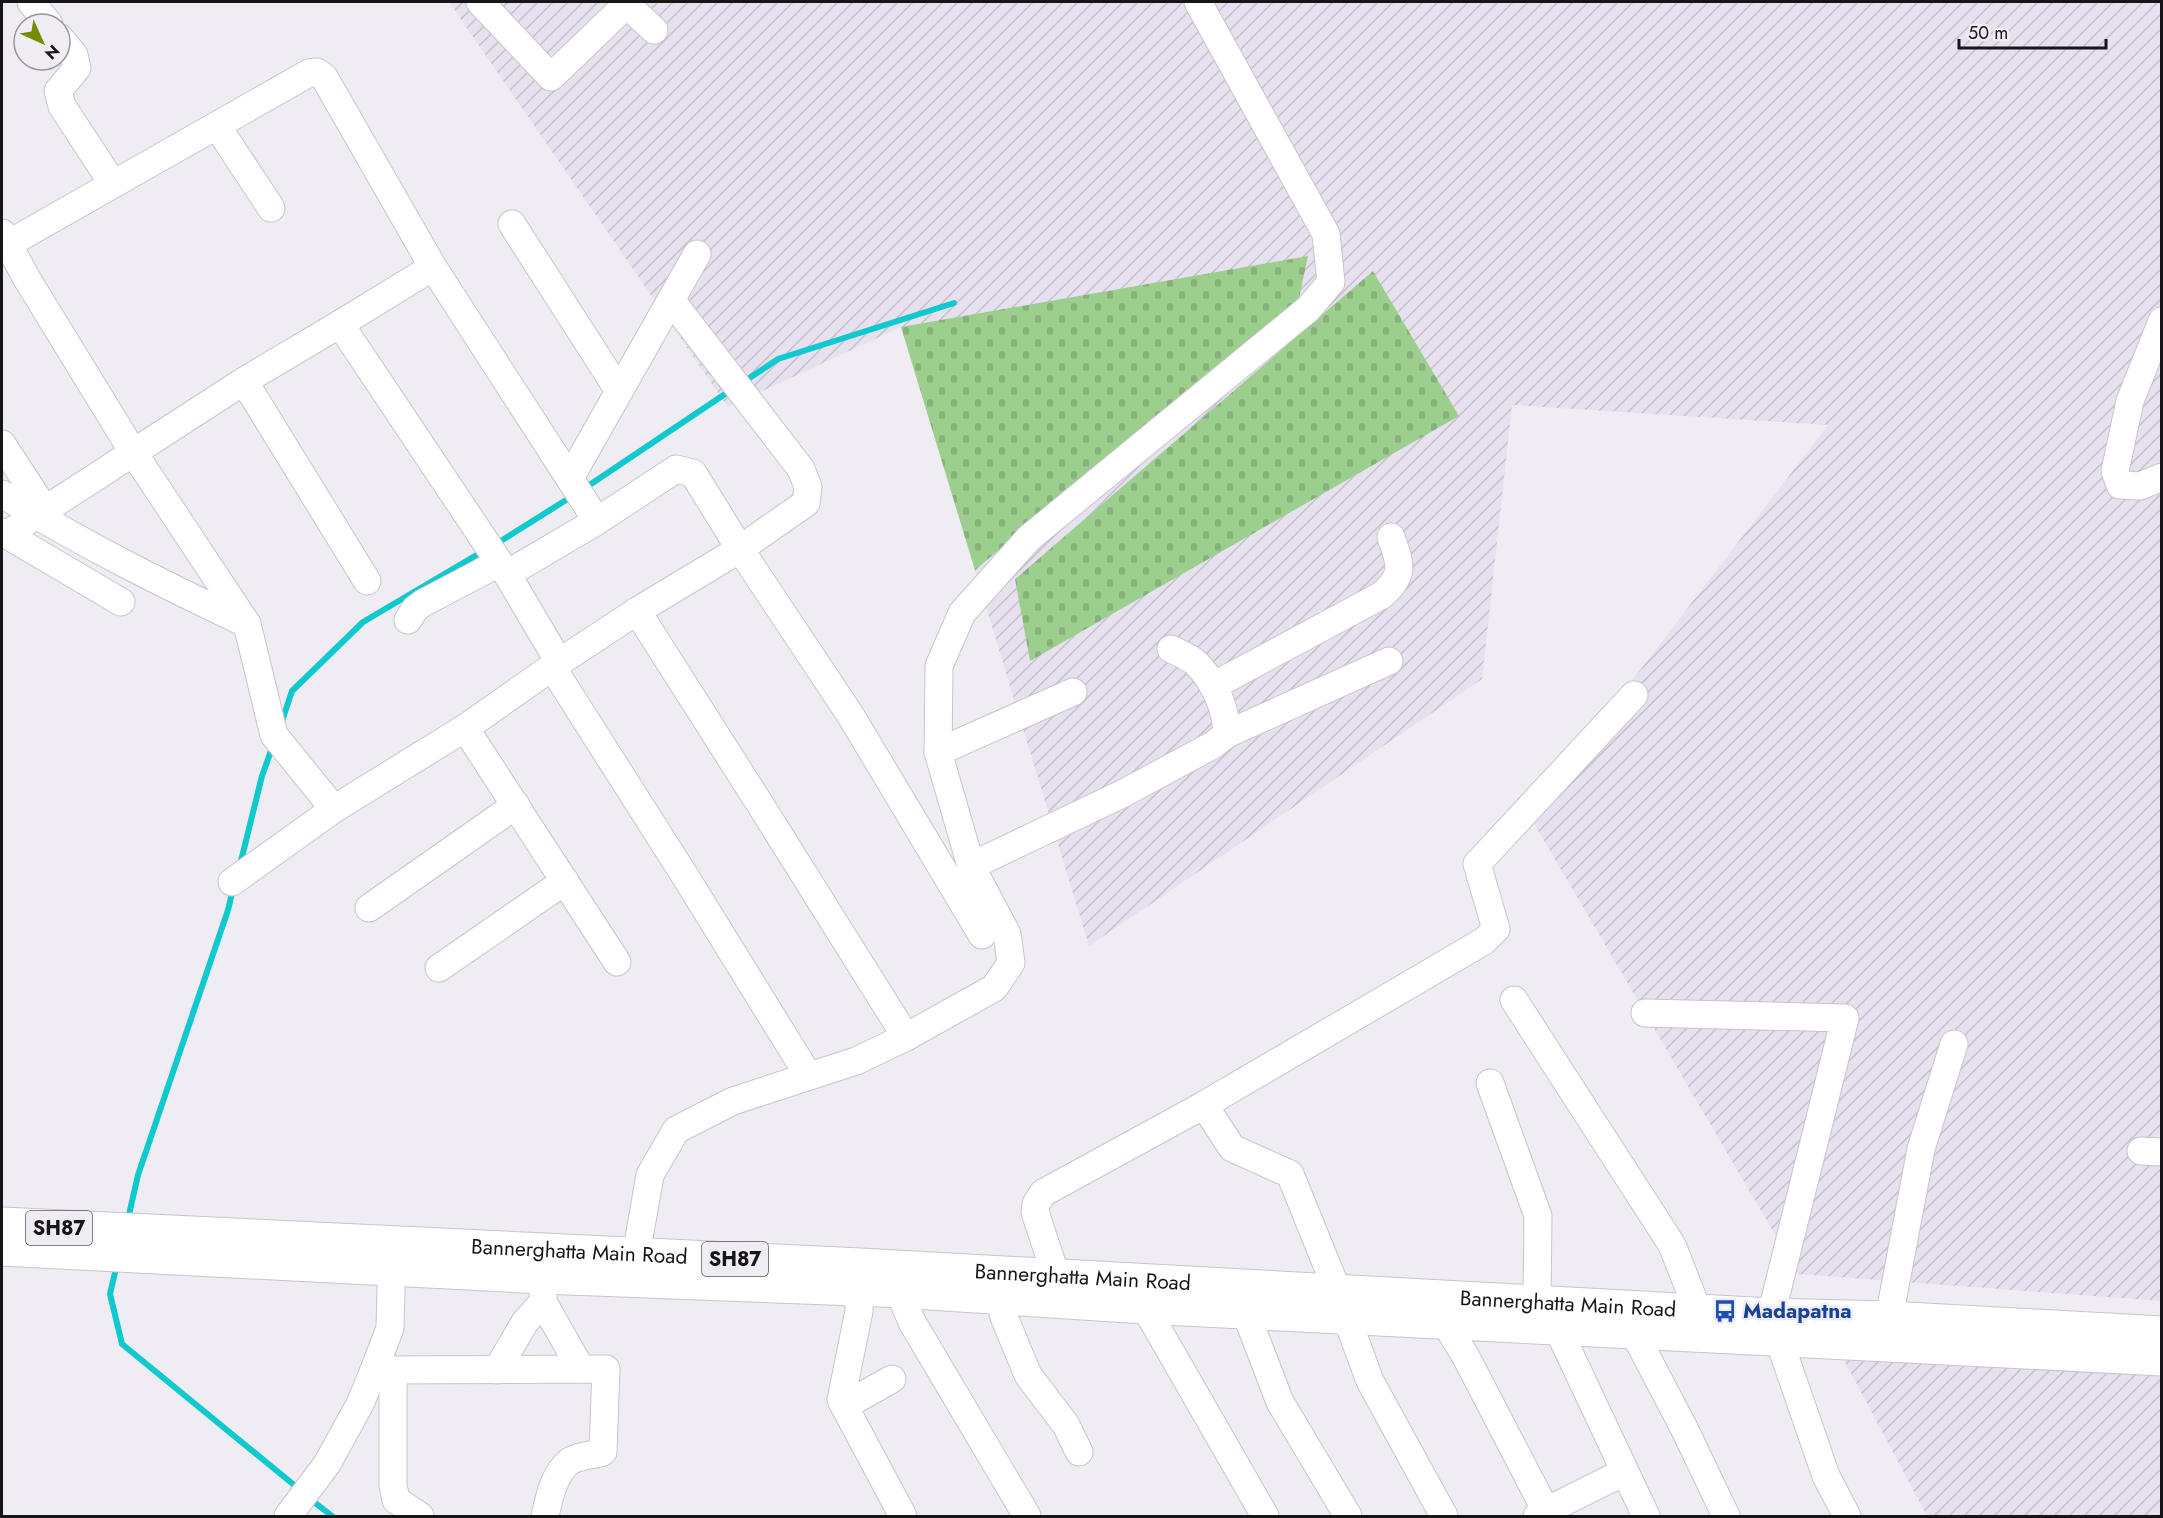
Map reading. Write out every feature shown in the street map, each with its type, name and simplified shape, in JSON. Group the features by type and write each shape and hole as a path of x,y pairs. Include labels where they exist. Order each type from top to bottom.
{"main road":[{"name":"SH87","path":"2,1224 122,1243"},
{"path":"2,1249 122,1243 392,1256 543,1290 636,1267 860,1289 901,1280 999,1297 1145,1307 1245,1311 1341,1303 1444,1321 1634,1331 1775,1327 2162,1359"},
{"name":"Bannerghatta Main Road","path":"392,1256 901,1280 1056,1276 1341,1303 1430,1298 1698,1311 1775,1327 1889,1318 2162,1333"}],"street":[{"path":"480,2 551,77 625,3 654,30"},
{"path":"636,1267 650,1175 676,1130 733,1101 856,1061 906,1037 994,987 1011,963 1007,934 971,866 938,752 939,666 962,612 1029,538 1308,309 1331,282 1326,234 1198,2"},
{"path":"72,53 77,68 58,91 62,106 113,184"},
{"path":"334,809 274,735 247,624 133,452 27,279 5,238 113,184 309,73 317,72 324,76 433,267 597,521"},
{"path":"217,126 271,208"},
{"path":"512,224 620,391"},
{"path":"570,478 697,254"},
{"path":"121,602 4,533 244,381 433,267"},
{"path":"232,882 334,809 465,728 555,664 636,611 740,549 806,503 808,488 801,470 671,300"},
{"path":"2162,321 2130,401 2115,471 2120,484 2140,486 2162,477"},
{"path":"340,324 503,568 555,664 808,1075"},
{"path":"244,381 367,581"},
{"path":"2,444 40,512"},
{"path":"408,620 415,609 423,603 503,568 597,521 676,469 693,473 740,549 851,716 982,935"},
{"path":"2,494 40,512 151,578 247,624"},
{"path":"1213,686 1382,595 1398,576 1400,564 1391,537"},
{"path":"636,611 759,801 906,1037"},
{"path":"1172,649 1196,662 1213,686 1226,716 1227,734"},
{"path":"971,866 1122,794 1213,745 1227,734 1389,661"},
{"path":"938,752 1073,692"},
{"path":"1056,1276 1035,1212 1036,1204 1043,1193 1204,1105 1484,941 1496,929 1477,864 1634,695"},
{"path":"465,728 617,962"},
{"path":"369,908 516,805"},
{"path":"439,968 565,881"},
{"path":"1514,1000 1672,1245 1698,1311"},
{"path":"1645,1013 1845,1018 1775,1327 1826,1476 1847,1516"},
{"path":"1889,1318 1921,1149 1954,1044"},
{"path":"1490,1083 1538,1216 1537,1302"},
{"path":"1204,1105 1232,1148 1290,1174 1370,1381 1444,1516"},
{"path":"392,1256 390,1328 383,1370 393,1485 396,1500 420,1516"},
{"path":"901,1280 912,1322 1022,1514"},
{"path":"860,1289 859,1311 840,1400 903,1516"},
{"path":"543,1290 581,1369"},
{"path":"497,1370 543,1290"},
{"path":"999,1297 1004,1317 1028,1375 1066,1425 1079,1452"},
{"path":"1145,1307 1265,1516"},
{"path":"1245,1311 1280,1402 1348,1516"},
{"path":"1444,1321 1466,1357 1544,1515 1624,1472"},
{"path":"1557,1327 1646,1516"},
{"path":"1634,1331 1726,1516"},
{"path":"383,1370 606,1369 603,1452 571,1461 560,1474 549,1494 545,1516"},
{"path":"288,1516 327,1464 360,1404 383,1370"},
{"path":"844,1406 892,1379"}],"shaded area":[{"path":"449,2 2161,2 2161,1301 1798,1274 1529,815 1828,425 1512,405 1482,679 1089,946 901,327 728,407"},
{"path":"1838,1349 2161,1366 2161,1516 1927,1516"}],"green space":[{"path":"1308,256 1299,298 975,570 901,327"},
{"path":"1373,271 1459,416 1030,661 1015,579"}],"waterway":[{"path":"742,383 778,359 954,303"},
{"path":"585,488 731,390"},
{"path":"496,544 574,495"},
{"path":"281,724 292,691 363,622 485,550"},
{"path":"240,865 262,776 273,745"},
{"path":"128,1219 138,1175 228,910 233,889"},
{"path":"117,1264 110,1294 122,1344 299,1489"},
{"path":"309,1498 332,1516"}],"place":[{"name":"Madapatna","path":"1725,1311"}]}
